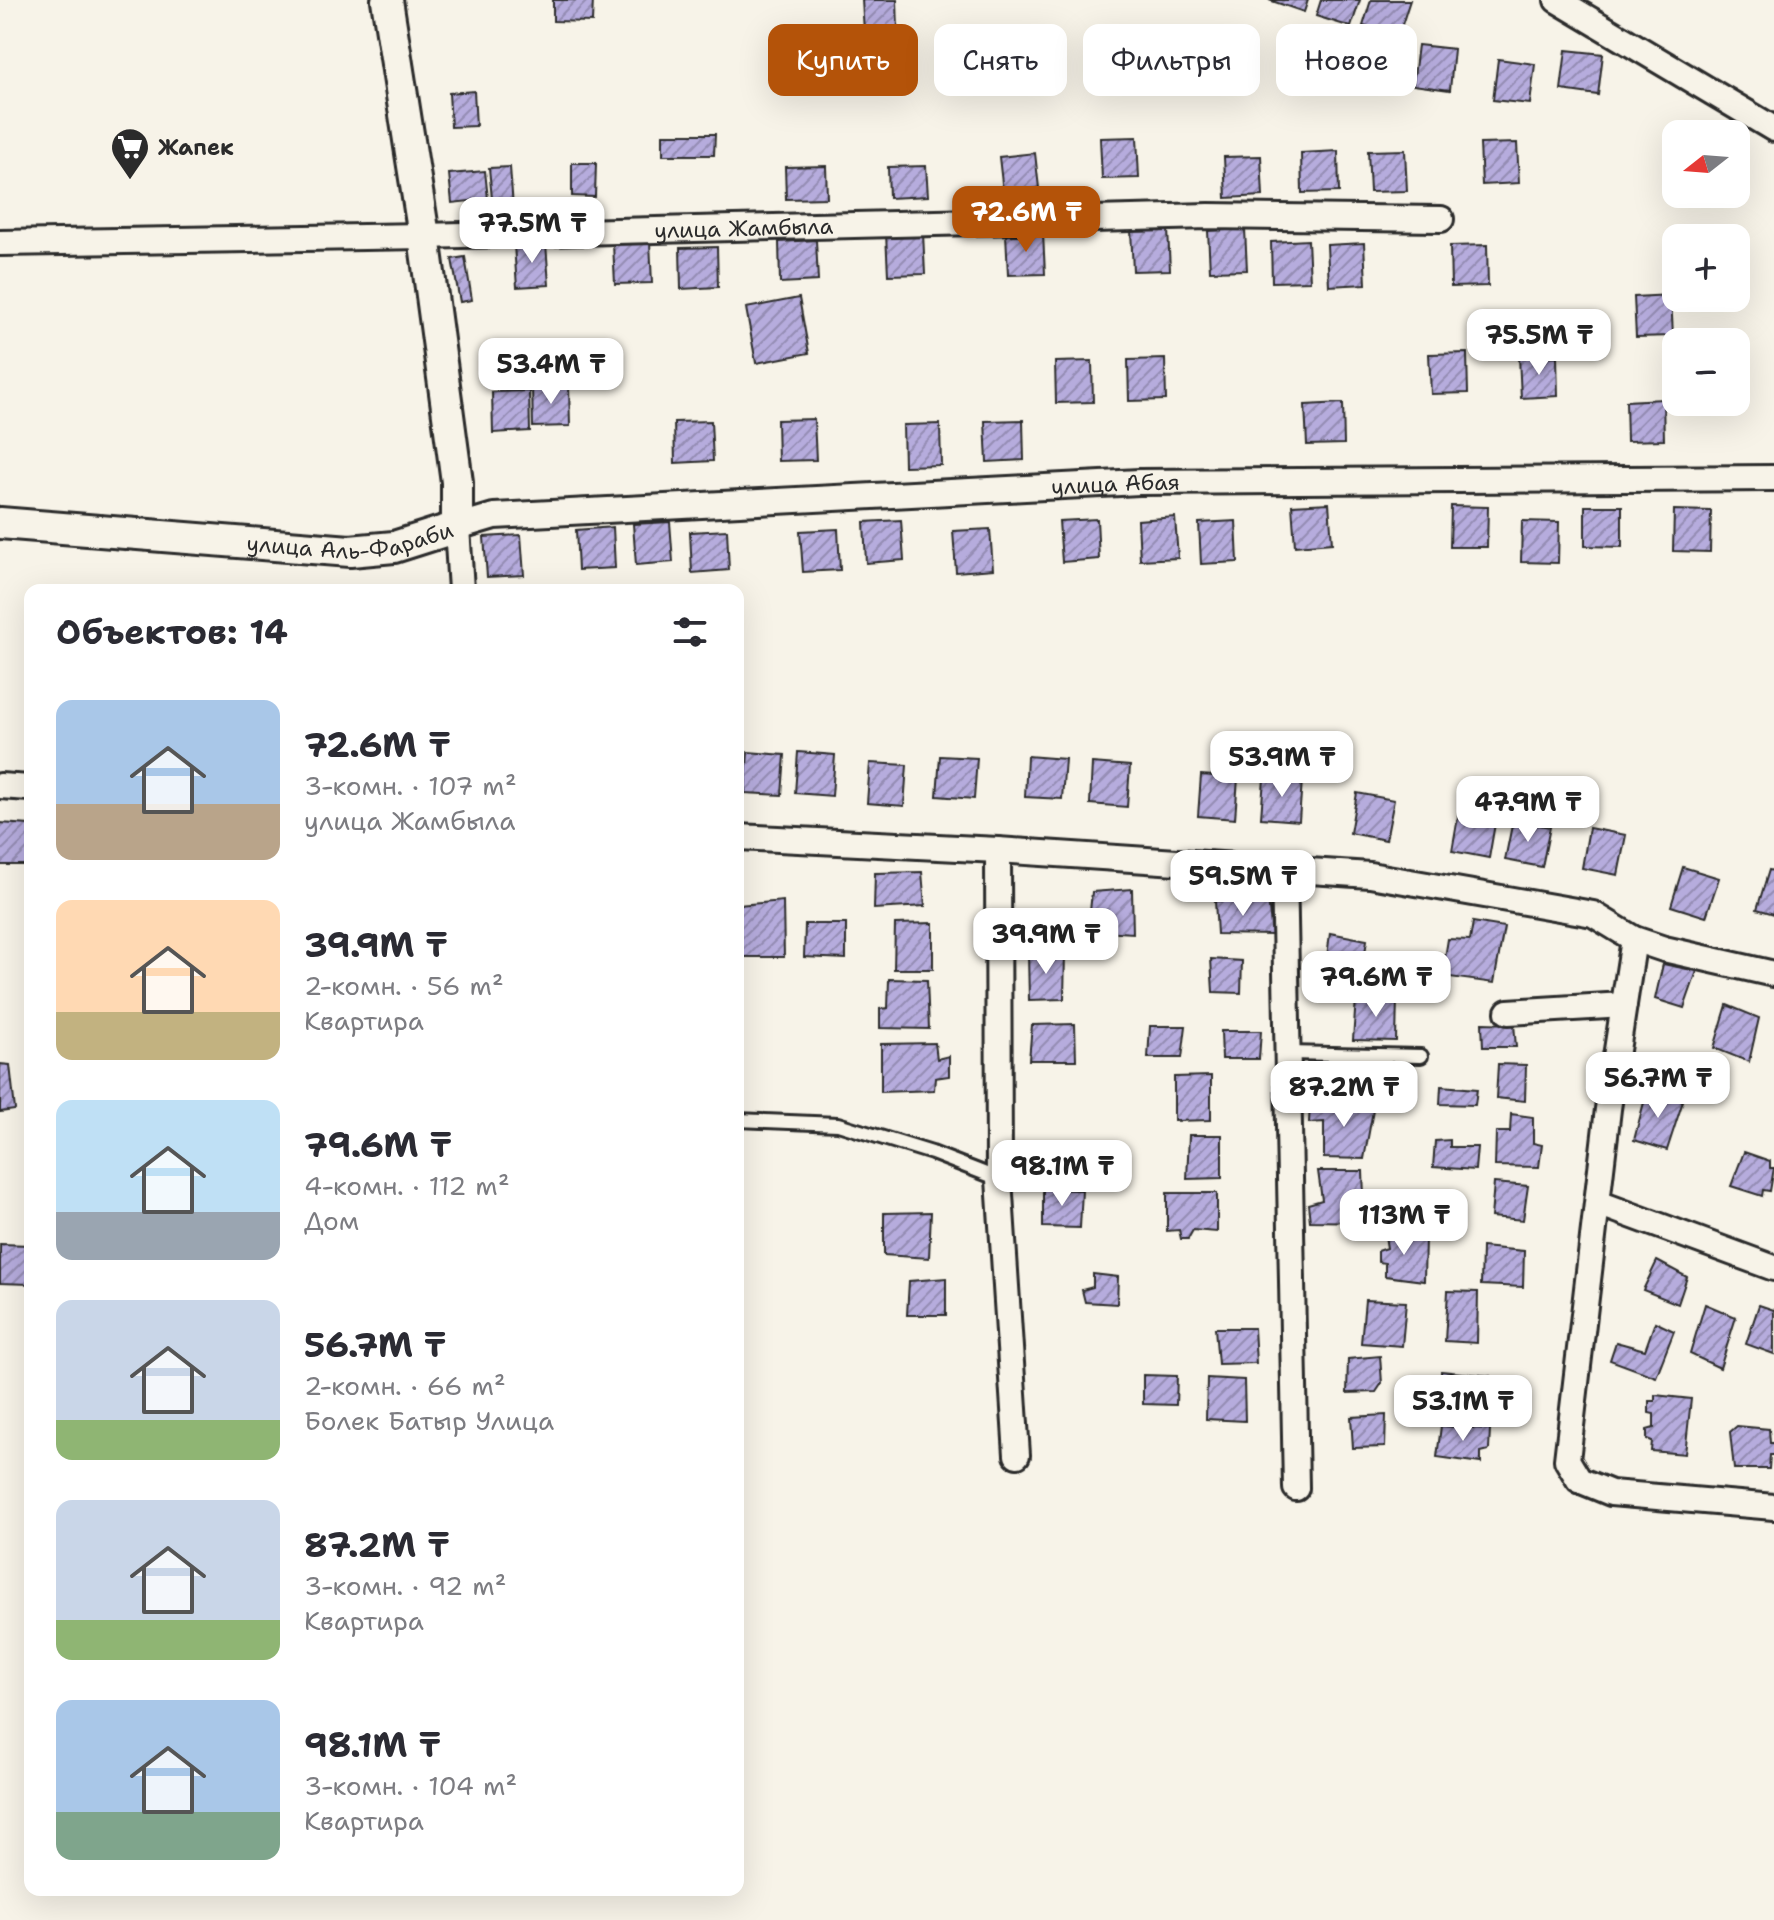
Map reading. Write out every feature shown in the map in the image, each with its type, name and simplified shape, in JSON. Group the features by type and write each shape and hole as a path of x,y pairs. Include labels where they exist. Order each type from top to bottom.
{"street":[{"name":"улица Аль-Фараби","path":"0,523 350,551 394,547 457,527 457,482 424,236 387,0"},
{"path":"1557,0 1774,129"},
{"name":"улица Жамбыла","path":"0,243 424,236 1209,216 1441,219"},
{"name":"улица Абая","path":"457,527 494,516 1139,482 1774,478"},
{"path":"457,527 461,584"},
{"path":"0,786 24,788"},
{"path":"744,837 998,850 1370,875 1593,914 1634,939 1664,949 1774,974"},
{"path":"998,850 999,1179 1017,1455"},
{"path":"1284,868 1296,1488"},
{"path":"1634,939 1608,1109 1567,1460 1579,1480 1611,1493 1774,1507"},
{"path":"1508,1012 1624,1005"},
{"path":"1598,1203 1774,1268"}],"lane":[{"path":"1288,1053 1421,1056"},
{"path":"744,1120 838,1124 932,1153 999,1179"}],"building":[{"path":"553,0 593,0 592,22 553,21"},
{"path":"862,0 897,0 898,24 864,24"},
{"path":"1269,0 1308,0 1304,12"},
{"path":"1321,0 1360,0 1352,24 1316,16"},
{"path":"1371,0 1410,0 1402,24 1364,24"},
{"path":"1418,45 1454,49 1450,90 1417,86"},
{"path":"1566,50 1603,54 1598,95 1561,90"},
{"path":"1498,59 1535,64 1530,104 1493,100"},
{"path":"474,91 476,126 451,127 449,93"},
{"path":"663,134 715,134 714,155 663,155"},
{"path":"1137,137 1139,178 1102,179 1100,138"},
{"path":"1517,143 1519,183 1482,185 1480,144"},
{"path":"1405,150 1407,191 1370,192 1368,151"},
{"path":"1338,151 1339,192 1302,193 1301,153"},
{"path":"1035,153 1039,188 1003,192 999,157"},
{"path":"1261,156 1263,196 1226,198 1224,157"},
{"path":"572,163 596,163 595,197 572,196"},
{"path":"826,166 827,198 786,199 785,167"},
{"path":"926,166 928,196 889,198 888,167"},
{"path":"510,167 513,207 493,209 489,168"},
{"path":"485,171 488,199 452,203 449,174"},
{"path":"1168,229 1170,270 1133,271 1131,230"},
{"path":"1245,229 1247,270 1210,271 1208,231"},
{"path":"923,233 925,274 888,275 886,234"},
{"path":"1043,233 1045,274 1008,275 1006,234"},
{"path":"816,240 818,281 780,283 779,242"},
{"path":"1308,240 1310,281 1272,282 1271,242"},
{"path":"650,242 652,283 615,284 613,244"},
{"path":"546,243 549,285 517,287 514,245"},
{"path":"1364,243 1366,284 1329,286 1327,245"},
{"path":"1487,245 1488,286 1451,287 1450,246"},
{"path":"717,247 718,287 681,289 680,248"},
{"path":"465,257 472,300 460,302 452,259"},
{"path":"1662,295 1662,312 1672,312 1673,328 1662,328 1662,336 1636,337 1634,297"},
{"path":"799,298 809,353 756,363 746,308"},
{"path":"1467,353 1468,393 1431,394 1429,354"},
{"path":"1557,356 1558,396 1521,398 1519,357"},
{"path":"1165,359 1166,400 1129,401 1128,360"},
{"path":"1092,361 1093,402 1056,403 1055,362"},
{"path":"569,385 570,426 533,427 532,386"},
{"path":"529,391 530,431 493,433 492,392"},
{"path":"1662,399 1664,440 1627,441 1626,401"},
{"path":"1343,403 1344,444 1307,445 1305,405"},
{"path":"814,419 816,460 778,461 777,420"},
{"path":"1023,420 1024,460 987,462 985,421"},
{"path":"711,421 713,461 675,463 674,422"},
{"path":"940,424 941,465 904,466 903,425"},
{"path":"1329,503 1332,543 1295,546 1292,505"},
{"path":"1451,506 1488,507 1487,547 1450,547"},
{"path":"1585,506 1622,506 1622,547 1585,546"},
{"path":"1674,510 1711,511 1710,552 1673,551"},
{"path":"1175,517 1178,558 1140,560 1138,520"},
{"path":"1097,519 1099,559 1062,562 1059,521"},
{"path":"901,520 904,560 866,563 864,522"},
{"path":"1236,521 1238,562 1201,564 1199,523"},
{"path":"1522,521 1559,522 1558,563 1521,562"},
{"path":"670,522 673,562 636,565 633,524"},
{"path":"613,527 615,568 578,570 576,530"},
{"path":"838,529 840,570 803,572 800,531"},
{"path":"990,529 993,569 956,572 953,531"},
{"path":"727,530 729,570 692,573 690,532"},
{"path":"521,535 524,575 487,577 484,537"},
{"path":"748,752 785,755 782,795 745,793"},
{"path":"798,752 835,755 832,796 795,793"},
{"path":"940,756 977,758 974,799 937,796"},
{"path":"1027,756 1065,759 1062,799 1025,797"},
{"path":"870,763 907,765 904,806 867,803"},
{"path":"1092,763 1130,766 1127,807 1090,804"},
{"path":"1201,775 1238,778 1235,819 1198,816"},
{"path":"1264,778 1302,780 1299,821 1261,818"},
{"path":"1357,793 1394,800 1386,840 1350,833"},
{"path":"1459,811 1496,818 1489,858 1452,851"},
{"path":"1513,820 1550,827 1542,867 1505,860"},
{"path":"0,823 24,825 24,865 0,865"},
{"path":"1589,828 1626,835 1618,875 1582,868"},
{"path":"1683,867 1719,878 1706,917 1671,906"},
{"path":"1769,870 1774,871 1774,914 1757,909"},
{"path":"922,872 925,906 874,909 875,873"},
{"path":"1132,889 1133,933 1088,930 1092,892"},
{"path":"1268,900 1272,935 1217,934 1215,901"},
{"path":"783,901 784,957 744,957 744,904"},
{"path":"1473,922 1504,927 1494,983 1442,976 1448,939 1470,940"},
{"path":"933,923 933,969 894,969 895,924"},
{"path":"805,924 846,924 846,959 804,957"},
{"path":"1330,933 1367,940 1361,980 1325,973"},
{"path":"1065,953 1064,999 1029,1000 1028,954"},
{"path":"1211,959 1242,961 1241,993 1213,992"},
{"path":"1663,964 1697,971 1684,1008 1655,999"},
{"path":"889,979 927,980 929,1029 880,1028 880,1009 888,1008"},
{"path":"1397,997 1396,1041 1353,1040 1356,998"},
{"path":"1727,1005 1759,1018 1749,1062 1714,1048"},
{"path":"1482,1023 1514,1024 1516,1047 1483,1047"},
{"path":"1075,1024 1076,1060 1029,1060 1032,1025"},
{"path":"1150,1026 1186,1026 1182,1058 1148,1058"},
{"path":"1221,1031 1261,1031 1259,1059 1222,1059"},
{"path":"935,1043 937,1059 949,1056 949,1076 935,1078 934,1090 881,1092 881,1044"},
{"path":"1364,1061 1403,1063 1401,1101 1352,1098 1353,1080 1364,1079"},
{"path":"0,1064 10,1065 15,1110 0,1112"},
{"path":"1498,1064 1526,1065 1525,1101 1496,1098"},
{"path":"1211,1076 1211,1120 1174,1121 1174,1077"},
{"path":"1441,1086 1477,1089 1475,1105 1440,1104"},
{"path":"1647,1091 1683,1101 1667,1150 1634,1140"},
{"path":"1310,1103 1374,1105 1364,1159 1324,1158 1324,1122 1309,1123"},
{"path":"1511,1114 1533,1117 1533,1143 1542,1145 1539,1167 1495,1166 1496,1132 1510,1132"},
{"path":"1189,1135 1222,1135 1222,1178 1187,1179"},
{"path":"1450,1140 1450,1147 1477,1147 1475,1170 1433,1167 1435,1141"},
{"path":"1744,1152 1770,1161 1770,1168 1774,1168 1770,1191 1763,1190 1762,1196 1731,1186"},
{"path":"1318,1171 1363,1171 1365,1222 1310,1221 1308,1204 1322,1200"},
{"path":"1494,1183 1528,1186 1523,1220 1491,1217"},
{"path":"1043,1189 1082,1190 1080,1228 1043,1227"},
{"path":"1167,1193 1217,1193 1217,1232 1193,1230 1188,1239 1181,1239 1179,1230 1167,1231"},
{"path":"931,1212 929,1258 884,1255 884,1213"},
{"path":"1385,1236 1425,1237 1424,1281 1385,1276 1385,1263 1378,1262 1378,1251 1387,1248"},
{"path":"0,1244 24,1245 24,1284 0,1283"},
{"path":"1482,1247 1524,1251 1523,1287 1481,1285"},
{"path":"1657,1261 1687,1277 1678,1304 1643,1290"},
{"path":"1093,1274 1118,1277 1117,1304 1085,1302 1082,1290 1093,1287"},
{"path":"946,1278 946,1315 907,1315 909,1281"},
{"path":"1448,1291 1478,1292 1477,1343 1445,1341"},
{"path":"1365,1300 1406,1302 1402,1346 1361,1343"},
{"path":"1705,1304 1736,1317 1720,1368 1690,1354"},
{"path":"1759,1305 1774,1310 1774,1354 1746,1344"},
{"path":"1655,1322 1674,1331 1656,1377 1610,1360 1616,1342 1645,1350"},
{"path":"1215,1328 1254,1328 1256,1363 1218,1364"},
{"path":"1380,1356 1382,1383 1376,1392 1347,1393 1348,1359"},
{"path":"1441,1371 1490,1376 1485,1409 1441,1406"},
{"path":"1143,1375 1177,1376 1176,1405 1143,1404"},
{"path":"1207,1378 1244,1380 1245,1421 1206,1419"},
{"path":"1655,1395 1691,1399 1685,1454 1651,1451 1652,1441 1647,1439 1647,1430 1654,1428 1654,1414 1649,1413 1649,1401 1655,1401"},
{"path":"1386,1415 1385,1447 1353,1448 1351,1417"},
{"path":"1441,1426 1490,1429 1489,1450 1481,1452 1481,1463 1437,1457"},
{"path":"1737,1426 1769,1429 1774,1455 1770,1455 1769,1469 1734,1469 1730,1432"}],"place":[{"name":"Жапек","path":"130,181"}]}
